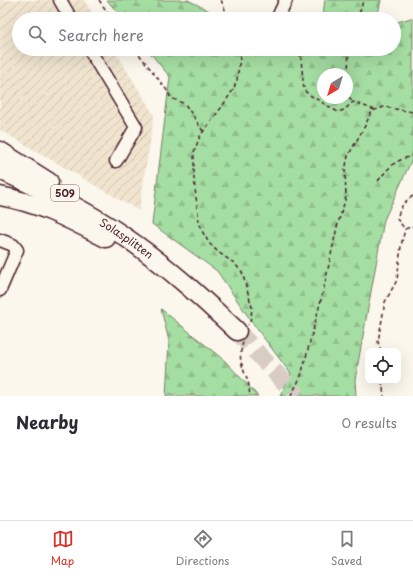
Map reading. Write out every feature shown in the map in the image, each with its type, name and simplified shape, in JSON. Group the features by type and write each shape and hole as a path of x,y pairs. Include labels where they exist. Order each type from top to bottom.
{"highway":[{"name":"509","path":"0,150 90,210 124,242"},
{"name":"Solasplitten","path":"0,170 65,201 190,287 241,333"},
{"name":"Solasplitten","path":"0,179 60,208 124,242"},
{"name":"509","path":"0,196 18,199 52,211 124,242"}],"street":[{"path":"60,0 67,12"},
{"path":"280,12 286,0"},
{"path":"93,56 136,127 116,161"},
{"path":"0,240 13,245 17,250 0,290"}],"path":[{"path":"99,0 107,12"},
{"path":"222,0 227,12"},
{"path":"360,12 363,0"},
{"path":"140,56 166,89 171,98 185,104 203,131"},
{"path":"240,56 237,80 233,90 203,131 194,152 194,180 199,222 209,243 218,252 234,262 242,272 252,307 251,318 241,333 240,351 241,364 249,380 249,396"},
{"path":"301,56 304,90 317,99"},
{"path":"348,68 349,56"},
{"path":"353,102 375,110"},
{"path":"325,104 338,112 344,110 350,104"},
{"path":"290,396 301,376 323,292 337,227 346,197 345,171 348,156 370,114 375,110 384,107 413,112"},
{"path":"378,181 388,168 396,162 413,156"},
{"path":"405,229 397,219 400,207 413,196"},
{"path":"405,229 413,226"},
{"path":"380,348 378,342 385,302 397,280 401,246 405,229"},
{"path":"382,384 384,396"}],"shaded area":[{"path":"0,0 84,0 92,12 12,12 12,56 118,56 154,115 139,211 0,130"}],"green space":[{"path":"107,0 188,0 211,12 117,12"},
{"path":"325,0 381,0 378,12 323,12"},
{"path":"411,18 413,20 413,157 384,220 355,380 356,396 280,396 291,374 254,325 217,271 152,224 170,77 153,56 401,56 401,21"},
{"path":"161,309 225,361 258,396 166,396 169,341"}],"tunnel":[{"path":"237,331 297,396"}]}
